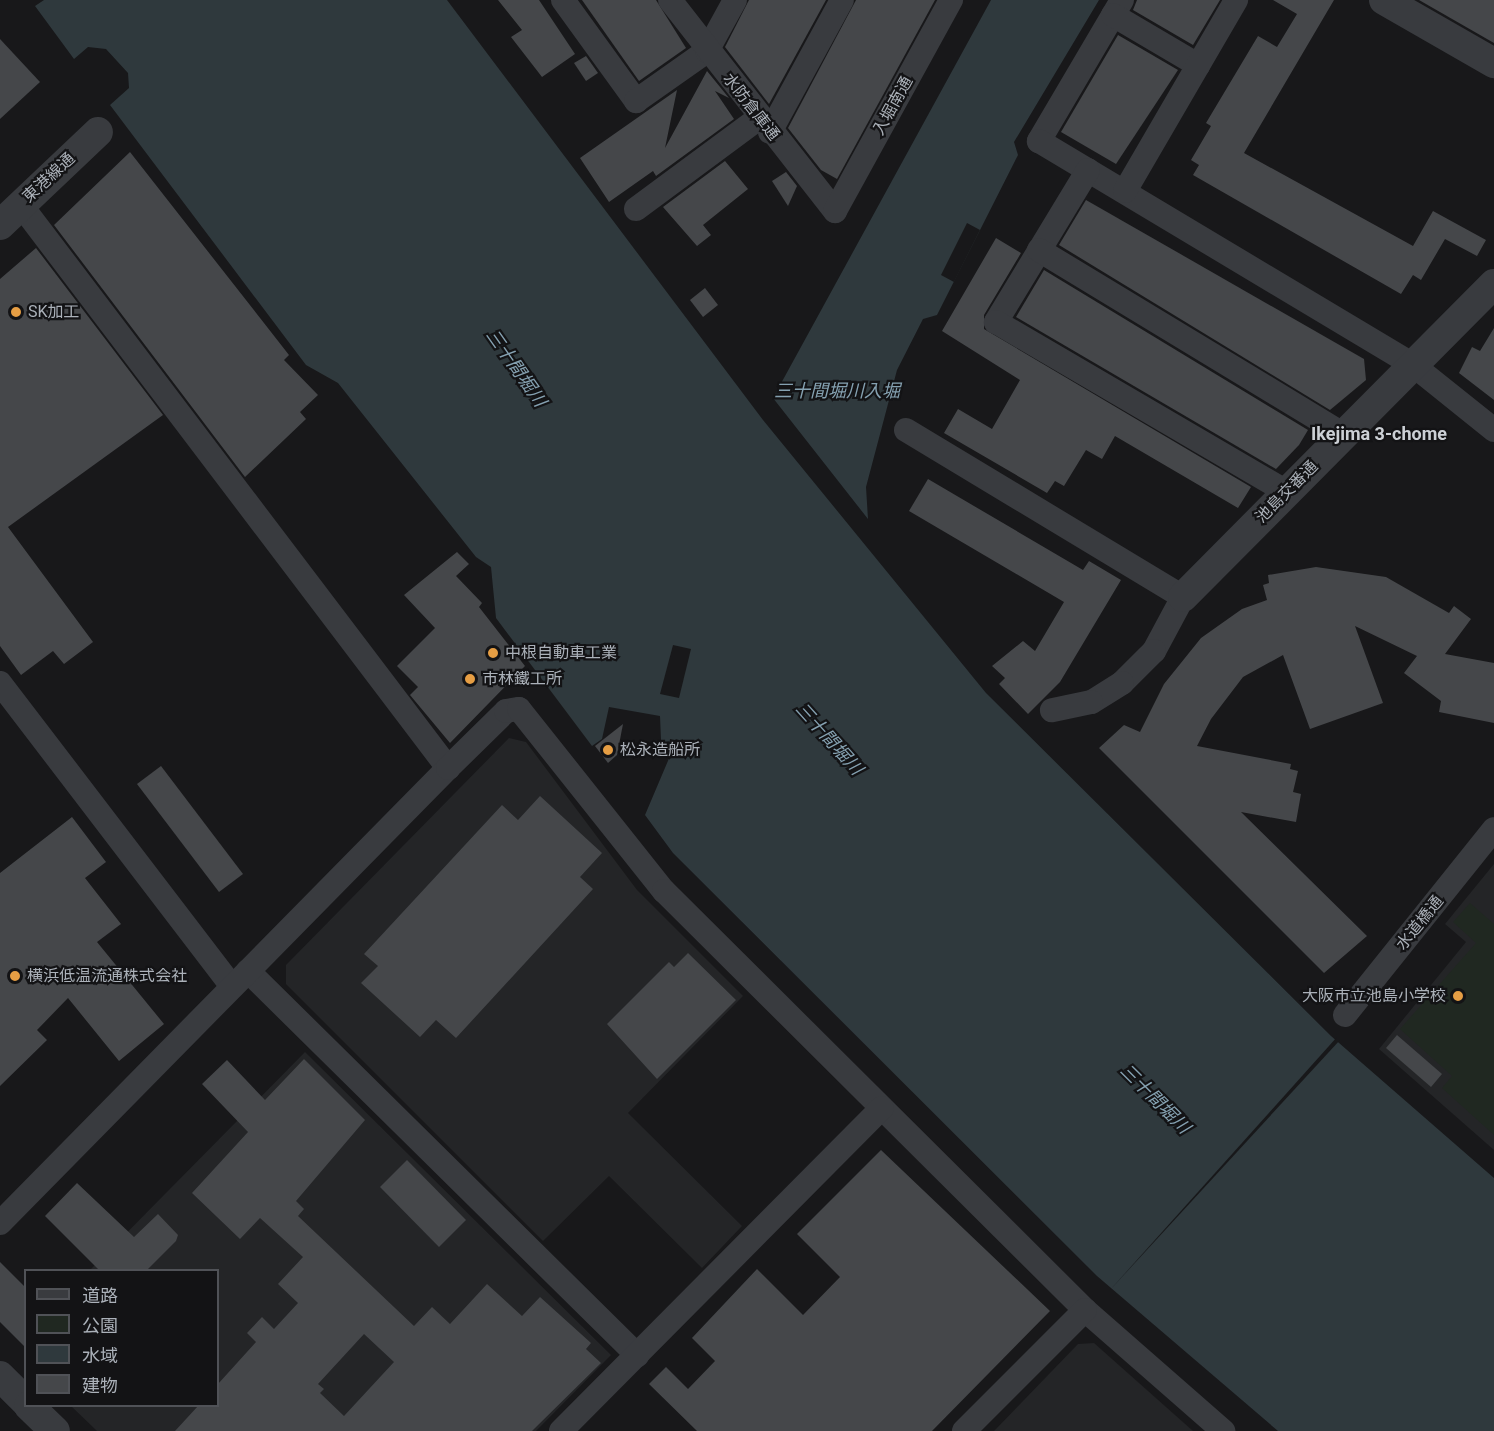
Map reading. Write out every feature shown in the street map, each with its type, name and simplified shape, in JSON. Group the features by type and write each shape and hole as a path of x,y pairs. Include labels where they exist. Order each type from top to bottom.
{"street":[{"path":"563,0 636,101 707,51 735,0"},
{"name":"水防倉庫通","path":"670,0 707,51 835,211"},
{"path":"636,209 765,125 842,0"},
{"name":"入堀南通","path":"835,211 951,0"},
{"path":"1125,191 1236,0"},
{"path":"1384,0 1494,63"},
{"path":"1198,65 1118,8 1039,141 1413,365 1494,430"},
{"name":"東港線通","path":"11,215 98,132"},
{"path":"1088,170 996,322 1287,492"},
{"path":"11,215 448,768"},
{"path":"1039,250 1344,435"},
{"name":"池島交番通","path":"1182,597 1494,284"},
{"path":"906,430 1182,597 1154,651 1122,683 1091,702 1052,710"},
{"path":"0,682 240,978 637,1355"},
{"path":"0,1223 448,768 506,711 519,709 530,717 664,891 1085,1310 1223,1431"},
{"name":"水道橋通","path":"1345,1015 1494,829"},
{"path":"561,1431 882,1108"},
{"path":"964,1431 1085,1310"},
{"path":"0,1376 24,1400"},
{"path":"30,1407 55,1431"}],"shaded area":[{"path":"509,738 526,742 637,890 743,996 628,1113 742,1226 702,1268 609,1176 543,1241 286,984 286,965"},
{"name":"大阪市立池島小学校","path":"1494,864 1494,1150 1379,1049 1466,942 1445,924"},
{"path":"305,1052 611,1355 536,1431 97,1431 72,1407 219,1407 219,1269 91,1269"},
{"path":"1094,1343 1193,1431 994,1431 1078,1344"}],"green space":[{"name":"大阪市立池島小学校","path":"1470,903 1494,924 1494,1135 1442,1088 1452,1076 1400,1029 1476,943 1453,922"}],"water":[{"name":"三十間堀川","path":"44,0 447,0 763,420 986,693 1331,1036 1494,1178 1494,1431 1278,1431 1097,1276 673,853 645,815 673,749 661,740 660,716 609,707 602,739 592,746 496,618 491,567 476,557 338,383 306,365 110,105 129,88 128,73 106,49 88,47 74,59 35,6"},
{"name":"三十間堀川入堀","path":"991,0 1099,0 1014,142 1018,155 937,315 923,319 897,370 866,487 868,519 773,398"}],"pier":[{"path":"967,223 980,230 954,282 941,275"},
{"path":"673,645 691,649 679,698 660,694"},
{"path":"1337,1037 1340,1040 1110,1290"}],"building":[{"path":"498,0 539,0 575,54 542,77 511,37 522,30"},
{"path":"582,0 656,0 686,48 639,81"},
{"path":"749,0 826,0 769,104 725,47"},
{"path":"856,0 935,0 837,179 821,170 788,128"},
{"path":"1137,0 1220,0 1193,45 1133,10"},
{"path":"1273,0 1334,0 1244,153 1413,246 1433,211 1486,240 1477,256 1445,239 1421,280 1413,275 1401,294 1193,175 1199,165 1191,160 1211,126 1206,123 1258,36 1277,47 1297,14"},
{"path":"1419,0 1494,0 1494,43"},
{"path":"1118,35 1178,70 1116,164 1061,132"},
{"path":"0,39 40,82 0,119"},
{"path":"586,56 598,73 586,81 574,63"},
{"path":"707,71 729,98 715,91 734,119 656,176 653,171 609,202 580,158 677,90 665,148"},
{"path":"130,152 289,355 284,360 318,395 300,412 306,419 245,477 54,225"},
{"path":"725,161 748,189 703,225 711,235 697,246 663,207"},
{"path":"786,172 797,186 788,206 772,181"},
{"path":"1086,200 1364,359 1366,380 1330,410 1059,245"},
{"path":"996,238 1021,253 984,315 984,329 1251,487 1238,508 1115,436 1102,459 1086,450 1064,486 1055,481 1047,493 944,433 958,409 992,429 1020,380 942,331"},
{"path":"36,248 163,415 8,527 93,642 64,664 53,651 21,675 0,646 0,279"},
{"path":"1044,270 1308,430 1299,445 1276,469 1016,317"},
{"path":"705,288 718,305 703,317 690,300"},
{"path":"1494,328 1494,400 1459,373 1472,347 1480,351"},
{"path":"928,479 1083,570 1089,561 1121,580 1060,682 1028,714 999,684 1005,678 992,666 1023,641 1035,651 1064,602 909,511"},
{"path":"457,552 469,564 456,576 482,603 479,607 525,666 450,743 410,695 418,687 397,666 435,628 404,595"},
{"path":"1316,567 1386,577 1449,613 1454,606 1471,619 1445,654 1494,663 1494,723 1439,712 1441,701 1404,673 1417,656 1355,626 1383,703 1310,729 1283,655 1243,677 1211,719 1197,746 1291,764 1290,769 1298,771 1293,792 1301,794 1296,822 1241,812 1367,936 1324,973 1099,748 1124,725 1140,732 1164,684 1201,638 1242,609 1267,600 1263,585 1269,583 1268,575"},
{"path":"623,724 617,755 608,763 595,746"},
{"path":"161,766 243,874 219,892 137,784"},
{"path":"540,796 602,853 580,877 593,889 456,1038 436,1020 420,1037 361,983 378,966 364,954 502,805 518,820"},
{"path":"72,817 106,862 85,878 121,924 97,942 164,1024 119,1061 68,998 37,1030 47,1040 0,1086 0,873"},
{"path":"688,953 736,1000 657,1079 607,1024 669,962 674,967"},
{"path":"1397,1035 1442,1074 1431,1087 1386,1048"},
{"path":"304,1059 365,1120 296,1201 304,1209 298,1216 414,1326 432,1307 450,1324 487,1284 522,1316 540,1297 591,1343 586,1349 601,1363 532,1431 175,1431 197,1407 219,1407 219,1383 256,1342 247,1333 262,1317 274,1329 298,1303 278,1284 303,1257 260,1218 240,1239 192,1193 248,1132 202,1084 227,1060 265,1100","holes":["364,1334 394,1362 344,1416 320,1393 324,1389 318,1384"]},
{"path":"881,1150 1050,1311 932,1431 697,1431 649,1384 666,1367 688,1389 715,1361 692,1338 757,1269 803,1315 840,1277 797,1234"},
{"path":"407,1160 466,1220 439,1247 380,1187"},
{"path":"77,1183 134,1237 158,1214 178,1235 176,1241 148,1269 98,1269 45,1216"},
{"path":"0,1262 24,1286 24,1346 0,1322"}],"place":[{"name":"SK加工","path":"16,312"},
{"name":"中根自動車工業","path":"493,653"},
{"name":"市林鐵工所","path":"470,679"},
{"name":"松永造船所","path":"608,750"},
{"name":"横浜低温流通株式会社","path":"15,976"},
{"name":"大阪市立池島小学校","path":"1458,996"}],"district":[{"name":"Ikejima 3-chome","path":"1379,434"}]}
